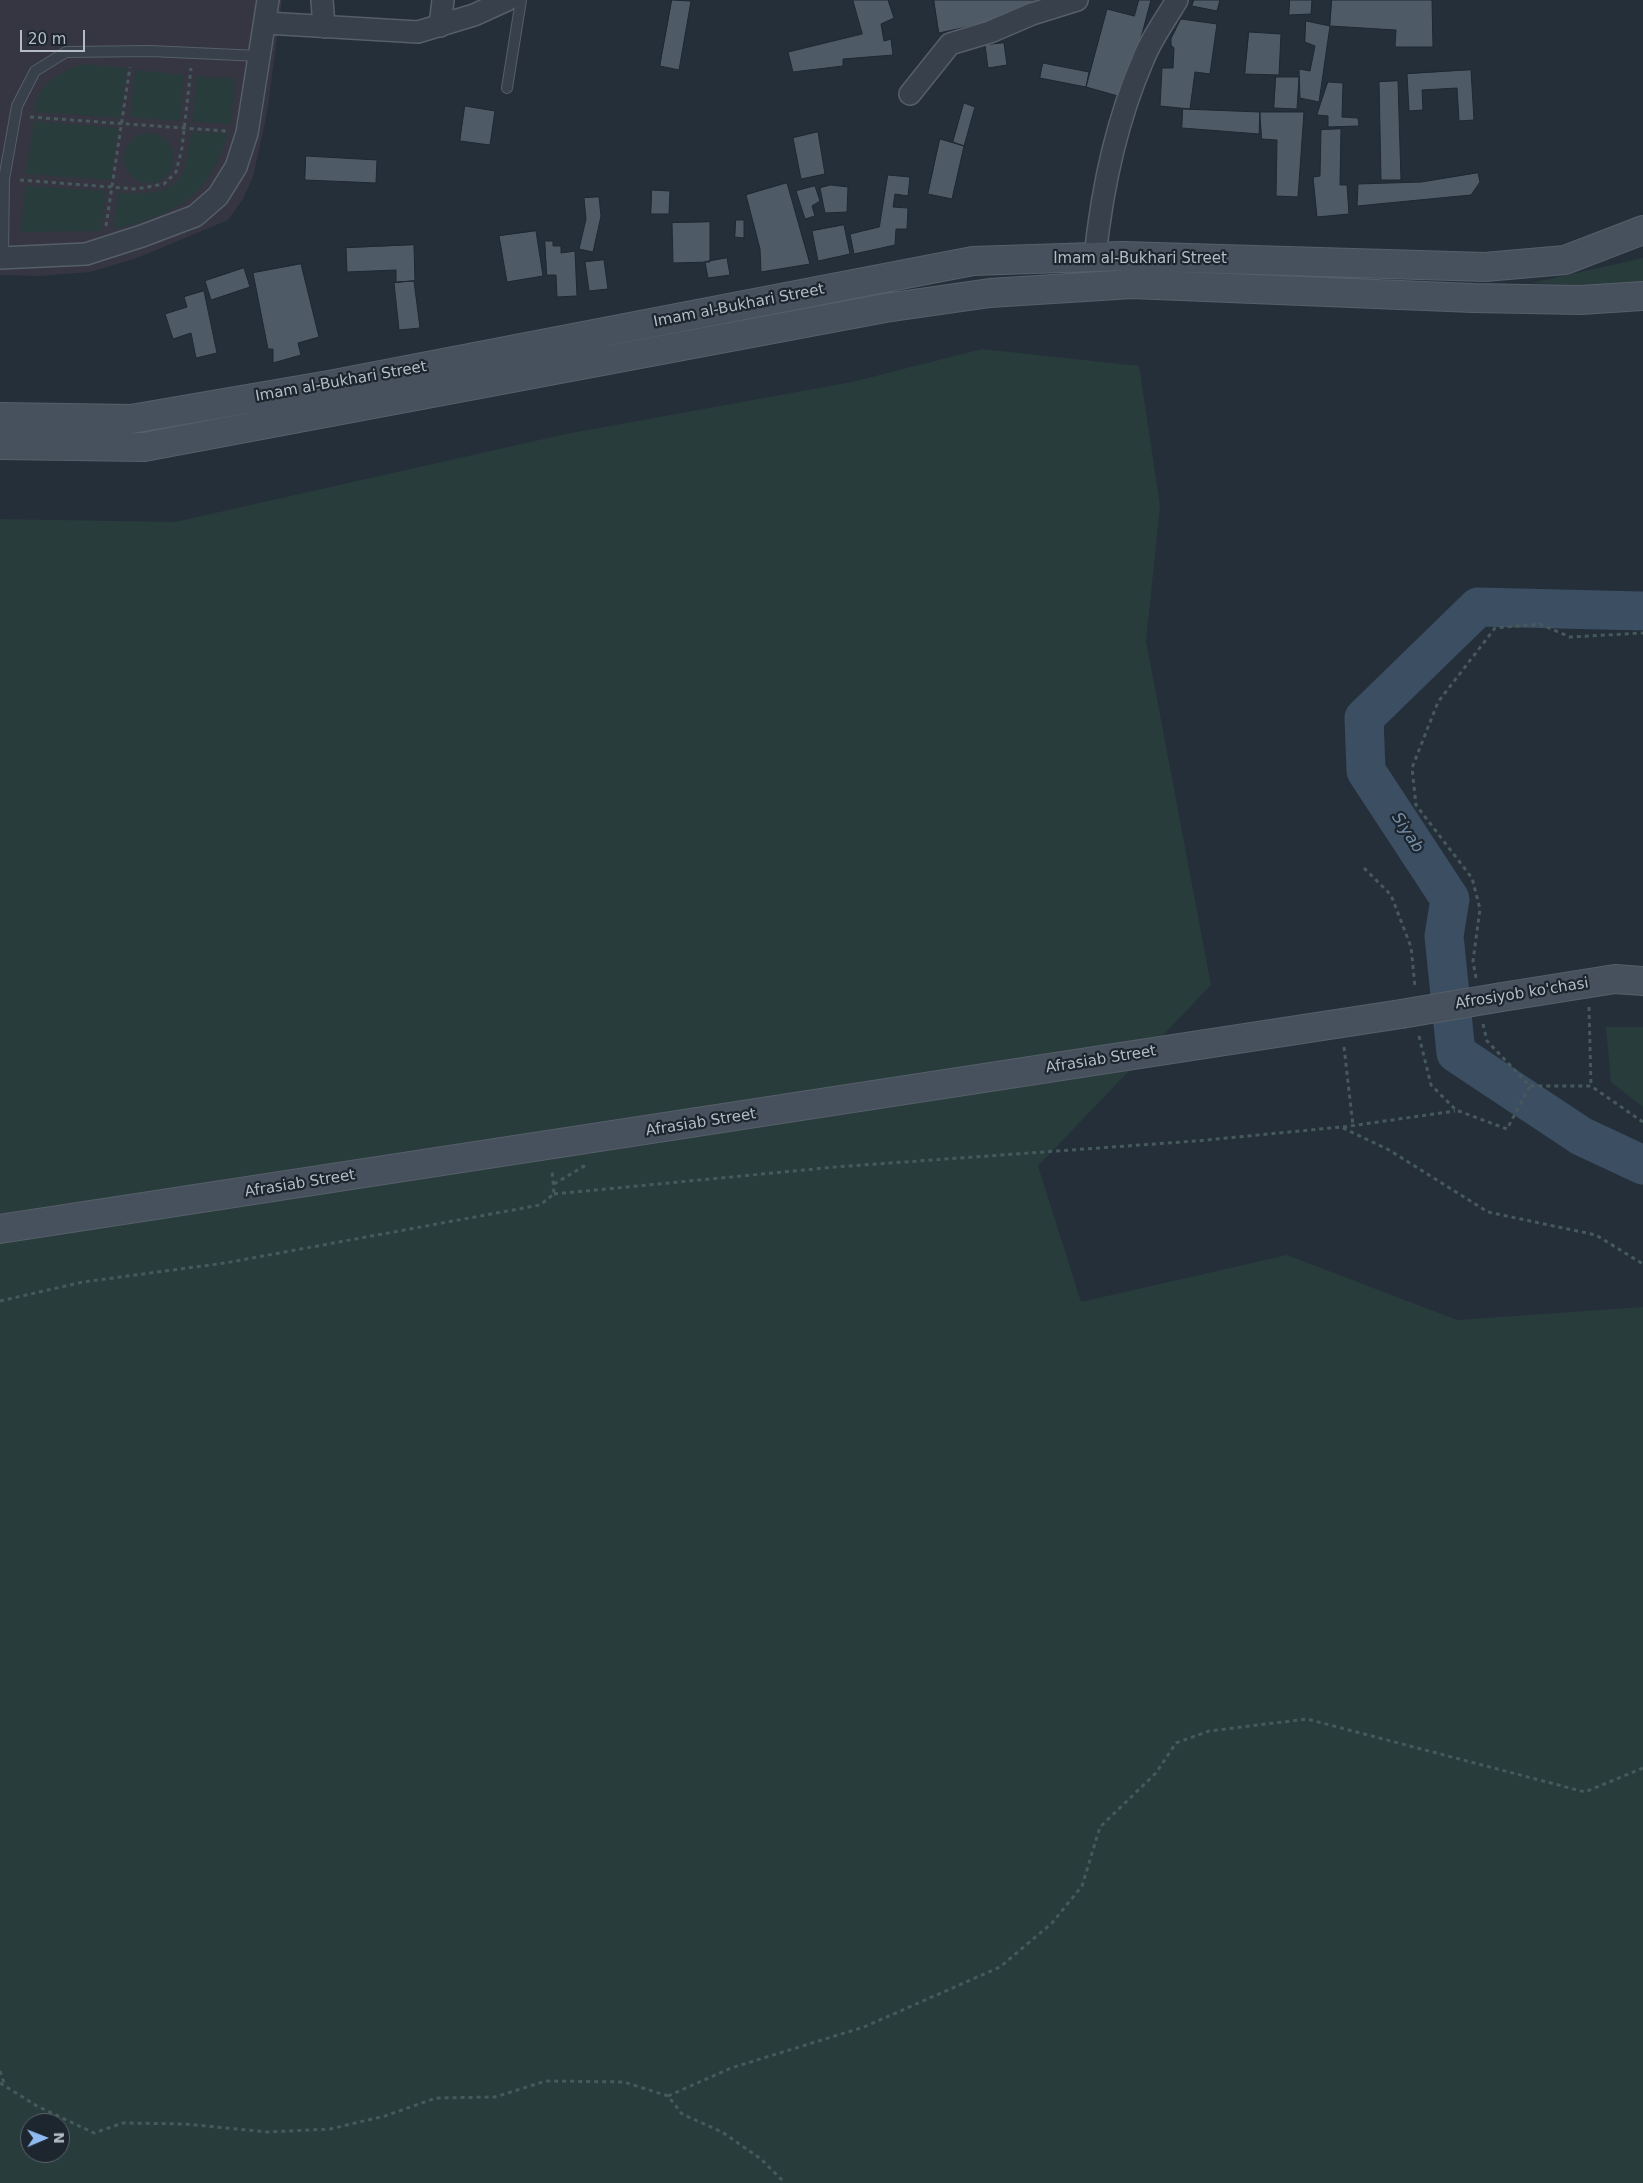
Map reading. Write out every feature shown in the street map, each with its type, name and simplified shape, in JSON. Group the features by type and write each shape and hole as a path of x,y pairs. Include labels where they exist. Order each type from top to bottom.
{"main road":[{"name":"Imam al-Bukhari Street","path":"0,417 131,419 329,385 973,261 1094,256 1484,267 1565,260 1643,230"},
{"path":"882,278 885,308"},
{"name":"Imam al-Bukhari Street","path":"0,445 144,447 885,308 990,293 1132,284 1473,298 1581,300 1643,296"},
{"name":"Afrosiyob ko'chasi","path":"1401,1014 1615,979 1643,982"},
{"name":"Afrasiab Street","path":"0,1229 1401,1014"}],"street":[{"path":"2,258 86,254 195,216 218,196 231,174 247,132 266,24 268,0"},
{"path":"322,0 324,27"},
{"path":"440,26 443,0"},
{"path":"266,24 418,32 474,15 507,0"},
{"path":"910,94 950,44 990,32 1032,14 1077,0"},
{"path":"1094,256 1098,225 1117,130 1143,58 1177,0"}],"lane":[{"path":"508,88 521,0"},
{"path":"2,258 4,179 15,116 17,106 35,71 66,52 133,51 260,56"}],"path":[{"path":"102,249 133,51"},
{"path":"4,179 136,189 164,184 176,172 182,148 193,53"},
{"path":"15,116 247,132"},
{"path":"1477,988 1472,961 1480,909 1472,878 1416,805 1412,768 1438,702 1495,628 1540,624 1570,636 1643,633"},
{"path":"1589,1005 1591,1086"},
{"path":"1482,1014 1486,1041 1529,1086 1591,1086 1643,1122"},
{"path":"1343,1043 1353,1126"},
{"path":"1508,1129 1529,1086"},
{"path":"0,1301 84,1282 225,1263 540,1205 554,1194 836,1167 1196,1141 1353,1126 1456,1110"},
{"path":"1341,1127 1389,1150 1488,1212 1596,1235 1643,1264"},
{"path":"549,1146 554,1194"},
{"path":"668,2096 731,2068 864,2027 1000,1967 1052,1923 1082,1886 1100,1827 1156,1773 1176,1743 1209,1731 1307,1718 1585,1792 1643,1768"},
{"path":"0,2072 5,2086"},
{"path":"0,2083 37,2106 94,2133 123,2123 185,2124 268,2132 330,2129 385,2116 436,2098 495,2096 546,2081 624,2082 668,2096 682,2114 722,2132 761,2159 785,2183"}],"shaded area":[{"path":"0,0 282,0 267,113 253,177 243,199 228,220 137,258 90,272 40,276 0,275"}],"green space":[{"path":"83,64 127,68 120,118 36,112 34,108 37,99 46,85 66,71"},
{"path":"135,70 184,75 180,121 130,117"},
{"path":"197,76 235,79 231,124 192,121"},
{"path":"34,121 118,128 111,180 26,174"},
{"path":"191,132 228,134 222,151 208,178 199,189 178,206 130,226 113,229 118,193 156,192 173,185 179,178 184,170"},
{"path":"144,133 154,133 167,140 174,153 174,163 167,176 154,183 144,183 135,179 128,172 124,163 124,153 128,144 135,137"},
{"path":"25,186 106,191 101,231 21,232"},
{"path":"1643,258 1643,285 1629,287 1532,283"},
{"path":"982,349 1139,366 1160,506 1146,641 1211,985 1038,1166 1081,1302 1287,1255 1457,1320 1643,1307 1643,2183 0,2183 0,519 175,522 566,434 852,382"},
{"path":"1606,1027 1643,1027 1643,1107 1611,1082"}],"building":[{"path":"672,0 691,1 679,70 660,66"},
{"path":"853,0 888,0 894,18 881,24 884,41 891,39 893,55 843,59 843,66 793,72 788,52 862,34"},
{"path":"934,0 1051,0 999,20 939,33"},
{"path":"1139,0 1151,0 1125,98 1086,87 1107,9 1134,16"},
{"path":"1194,0 1220,0 1217,11 1192,6"},
{"path":"1290,0 1312,0 1311,14 1289,15"},
{"path":"1332,0 1432,0 1433,47 1395,47 1396,30 1330,26"},
{"path":"1181,19 1217,24 1210,74 1195,72 1190,109 1160,106 1162,68 1173,68 1174,48 1171,45 1171,39"},
{"path":"1306,21 1330,26 1319,102 1300,98 1299,69 1310,71 1315,46 1305,42"},
{"path":"1249,32 1281,34 1279,75 1245,74"},
{"path":"1004,43 1007,65 988,68 985,45"},
{"path":"1043,63 1089,72 1086,87 1040,78"},
{"path":"1471,70 1474,120 1459,121 1457,88 1422,90 1423,110 1409,111 1407,74"},
{"path":"1276,77 1299,77 1297,109 1274,108"},
{"path":"1398,81 1401,180 1381,180 1379,82"},
{"path":"1328,82 1343,83 1342,117 1358,118 1359,126 1328,127 1328,116 1317,115"},
{"path":"964,103 975,107 964,146 953,142"},
{"path":"465,106 495,111 490,145 460,141"},
{"path":"1183,109 1260,112 1259,134 1182,128"},
{"path":"1260,112 1304,112 1298,197 1276,196 1277,140 1262,139"},
{"path":"1341,129 1340,185 1347,185 1349,214 1317,217 1313,177 1320,176 1321,130"},
{"path":"818,132 825,174 801,179 793,138"},
{"path":"940,139 964,146 952,199 928,194"},
{"path":"306,156 377,160 376,183 305,180"},
{"path":"1478,173 1480,182 1471,195 1357,206 1358,184 1421,182"},
{"path":"888,175 910,177 908,196 895,194 893,207 908,208 907,229 896,229 895,245 854,254 850,234 879,227"},
{"path":"787,183 810,264 761,272 760,249 746,195"},
{"path":"831,185 848,187 847,212 825,213 820,188"},
{"path":"815,186 820,201 812,206 815,216 805,219 796,191"},
{"path":"652,190 670,191 669,214 651,214"},
{"path":"599,197 601,216 593,252 579,249 586,219 584,198"},
{"path":"736,220 744,220 744,238 735,237"},
{"path":"710,222 710,262 673,263 672,223"},
{"path":"844,225 850,254 818,261 812,231"},
{"path":"536,231 543,276 507,282 499,236"},
{"path":"545,241 553,241 553,246 561,246 561,253 575,251 577,296 557,297 556,275 547,275"},
{"path":"414,245 415,281 396,282 396,270 347,272 346,248"},
{"path":"727,258 730,275 708,278 705,262"},
{"path":"604,260 608,289 589,291 585,262"},
{"path":"301,264 319,337 298,343 301,355 273,363 273,349 268,349 253,273"},
{"path":"244,268 250,287 211,300 205,281"},
{"path":"414,281 420,328 399,330 394,283"},
{"path":"204,291 217,353 196,358 191,333 173,339 165,314 187,307 184,297"}],"waterway":[{"name":"Siyab","path":"1643,611 1478,607 1364,718 1366,771 1450,899 1444,936 1456,1053 1581,1136 1643,1165"}]}
